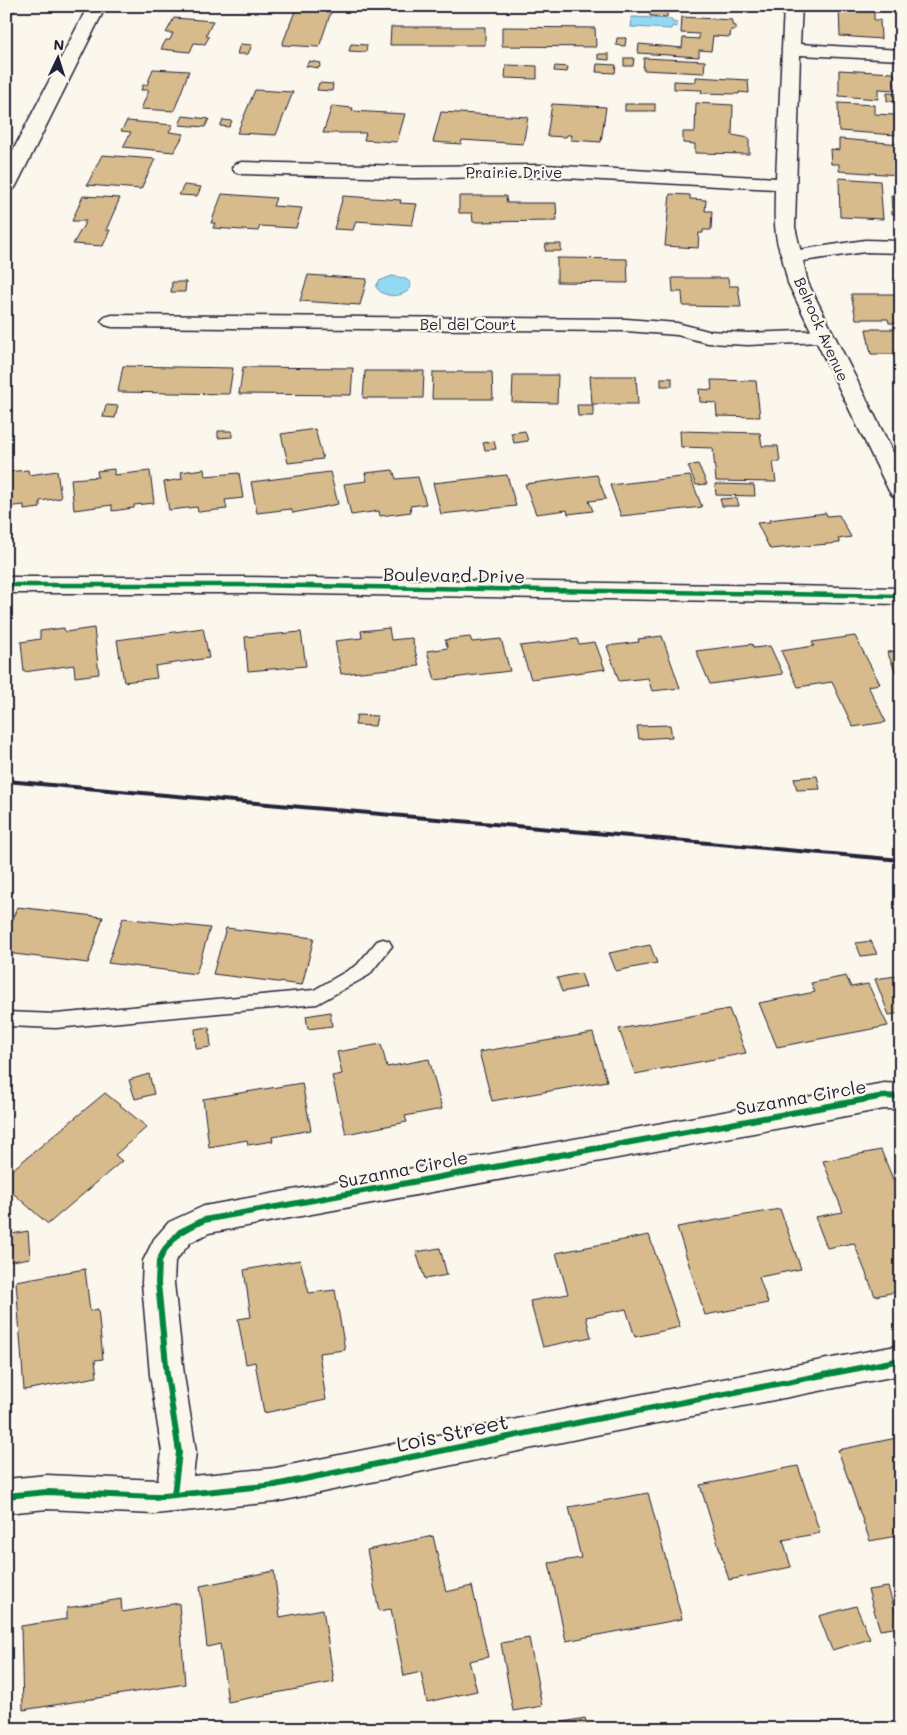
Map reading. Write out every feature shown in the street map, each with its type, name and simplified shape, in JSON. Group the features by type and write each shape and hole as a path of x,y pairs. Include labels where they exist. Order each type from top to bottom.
{"street":[{"path":"6,186 19,157 98,6"},
{"name":"Belrock Avenue","path":"793,6 785,184 785,227 798,283 901,491"},
{"path":"792,49 901,55"},
{"name":"Prairie Drive","path":"242,168 412,172 545,171 785,184"},
{"path":"792,257 865,246 901,247"},
{"name":"Bel del Court","path":"112,322 626,325 677,329 708,336 748,339 823,336"},
{"name":"Boulevard Drive","path":"6,584 241,585 901,596"},
{"name":"Suzanna Circle","path":"174,1495 179,1452 167,1375 158,1283 159,1261 165,1249 180,1232 204,1220 406,1182 884,1096 901,1097"},
{"name":"Lois Street","path":"6,1496 47,1492 154,1497 275,1485 591,1420 901,1360"}],"lane":[{"path":"6,1019 56,1021 318,997 364,970 383,946"}],"water":[{"path":"632,17 672,19 672,22 677,23 677,27 672,26 671,29 631,27"},
{"path":"392,276 404,278 411,283 410,289 402,294 392,296 379,291 376,287 379,281"}],"building":[{"path":"6,6 17,6 9,20 6,20"},
{"path":"297,6 333,6 319,47 282,45"},
{"path":"839,6 874,6 874,20 880,20 881,39 840,36"},
{"path":"650,11 667,12 667,17 650,16"},
{"path":"682,17 732,20 732,25 736,26 736,30 731,30 730,37 713,36 711,51 699,50 699,57 638,53 639,44 682,48 683,38 699,39 699,34 681,33"},
{"path":"174,18 213,21 206,36 209,37 205,44 194,43 190,52 161,49 166,40 170,40 173,33 166,33"},
{"path":"391,27 485,27 485,45 390,45"},
{"path":"502,27 595,28 596,47 502,46"},
{"path":"617,38 626,38 625,46 616,45"},
{"path":"240,44 252,45 248,54 237,54"},
{"path":"351,44 367,45 366,52 349,51"},
{"path":"598,54 609,54 609,60 598,59"},
{"path":"624,58 634,58 633,66 624,66"},
{"path":"644,58 705,61 704,73 643,70"},
{"path":"309,61 321,63 319,68 306,66"},
{"path":"597,64 616,65 615,73 596,72"},
{"path":"506,65 537,66 537,79 505,78"},
{"path":"555,66 568,67 567,72 554,71"},
{"path":"153,69 189,71 174,111 141,109 149,90 141,90 143,85 147,85"},
{"path":"839,70 894,73 895,90 878,89 878,99 839,96"},
{"path":"696,77 748,80 749,93 701,93 702,90 674,89 674,81 696,82"},
{"path":"319,83 333,84 332,91 317,90"},
{"path":"255,90 293,92 276,135 237,133"},
{"path":"887,93 901,94 901,102 887,101"},
{"path":"696,103 733,105 732,135 749,138 749,154 695,153 695,144 683,143 683,132 695,132"},
{"path":"838,103 874,105 874,114 895,115 896,135 839,131"},
{"path":"552,104 606,107 601,142 571,140 572,135 567,135 566,137 547,136"},
{"path":"625,104 655,104 655,111 625,111"},
{"path":"332,106 353,108 352,111 405,114 397,142 364,140 366,133 323,133"},
{"path":"441,112 528,117 523,144 462,140 461,144 433,142"},
{"path":"183,116 209,119 205,127 179,125"},
{"path":"223,120 232,121 229,127 220,126"},
{"path":"127,121 173,125 169,132 184,134 174,152 123,147 131,132 121,131"},
{"path":"839,139 901,144 901,154 898,154 899,175 839,171 839,164 831,164 830,149 839,150"},
{"path":"102,155 155,159 141,189 87,185"},
{"path":"839,178 880,181 883,219 840,217"},
{"path":"184,185 201,187 197,196 179,195"},
{"path":"222,194 276,198 273,206 302,208 296,228 260,226 258,231 213,228 215,223 211,223"},
{"path":"670,194 690,195 690,199 706,200 705,211 712,211 711,230 703,230 703,233 699,233 698,248 665,246"},
{"path":"891,195 901,196 901,215 892,214"},
{"path":"83,196 120,198 106,230 110,230 103,246 73,244 86,221 72,221"},
{"path":"343,196 401,200 400,203 417,204 412,225 356,221 353,230 334,229"},
{"path":"459,196 506,196 507,203 556,203 557,221 473,222 472,213 459,213"},
{"path":"546,244 561,244 561,251 545,251"},
{"path":"557,258 627,259 628,283 557,282"},
{"path":"308,275 367,279 360,305 300,301"},
{"path":"672,278 728,278 729,286 738,286 741,307 683,306 682,292 673,292"},
{"path":"172,282 186,282 185,292 171,292"},
{"path":"851,294 901,294 901,323 889,323 888,319 856,319"},
{"path":"866,329 901,329 901,354 871,354"},
{"path":"123,366 233,368 229,394 118,392"},
{"path":"243,367 353,368 351,395 239,394"},
{"path":"365,371 424,371 423,398 363,398"},
{"path":"433,372 492,372 493,399 432,399"},
{"path":"513,375 558,375 557,403 512,402"},
{"path":"590,376 636,376 638,404 592,404"},
{"path":"661,378 672,378 672,386 661,386"},
{"path":"711,380 756,381 760,417 717,416 716,403 700,402 699,389 712,390"},
{"path":"106,405 118,406 115,418 103,417"},
{"path":"577,405 593,405 593,416 578,416"},
{"path":"315,429 323,459 288,463 281,434"},
{"path":"218,431 232,431 232,437 218,438"},
{"path":"525,431 528,441 514,443 511,433"},
{"path":"680,431 760,433 762,446 778,446 780,462 773,462 776,482 716,481 713,448 681,447"},
{"path":"494,441 496,449 485,450 483,443"},
{"path":"698,464 707,484 696,485 688,466"},
{"path":"114,469 114,475 150,471 154,503 134,505 134,508 112,511 112,505 74,510 71,479 98,477 97,471"},
{"path":"204,469 205,476 239,473 243,498 225,500 227,509 198,512 197,507 169,510 164,482 182,479 181,472"},
{"path":"28,470 29,475 57,471 61,498 40,501 40,508 24,510 24,505 6,507 6,472"},
{"path":"393,470 396,479 418,477 426,504 410,506 411,512 380,516 379,511 351,515 344,484 367,481 365,473"},
{"path":"330,472 338,504 293,513 291,509 257,513 251,482"},
{"path":"507,475 516,506 441,514 433,483"},
{"path":"597,475 606,499 589,501 593,511 568,514 567,510 536,514 525,484"},
{"path":"690,476 702,507 621,516 610,485"},
{"path":"715,484 754,485 755,496 716,495"},
{"path":"737,498 739,506 722,506 720,499"},
{"path":"826,513 827,516 839,515 851,537 838,539 840,543 770,549 757,523 770,522 769,520"},
{"path":"64,628 65,632 94,628 99,674 75,677 74,665 24,672 21,642 40,639 40,631"},
{"path":"203,628 209,658 155,666 157,678 124,682 117,640"},
{"path":"389,628 391,640 412,638 419,666 341,674 335,641 362,638 361,631"},
{"path":"301,632 306,666 248,671 245,637"},
{"path":"662,636 680,688 652,691 648,678 619,681 607,646 639,642 638,639"},
{"path":"855,636 880,684 868,686 886,722 853,727 832,682 798,687 781,651 814,646 812,642"},
{"path":"470,637 472,642 501,639 510,671 435,680 427,651 448,648 445,640"},
{"path":"577,639 579,644 595,642 605,669 531,679 520,646"},
{"path":"752,644 754,648 770,646 783,674 710,684 696,651"},
{"path":"901,651 901,684 887,652"},
{"path":"357,715 377,716 375,726 355,725"},
{"path":"670,725 672,737 639,739 637,726"},
{"path":"817,776 820,789 797,790 794,778"},
{"path":"17,907 103,917 88,963 6,953 6,936"},
{"path":"123,918 210,928 196,974 108,963"},
{"path":"226,928 314,938 302,985 213,974"},
{"path":"871,941 877,954 861,956 856,943"},
{"path":"650,945 657,963 616,971 609,953"},
{"path":"581,973 586,987 562,992 557,978"},
{"path":"846,976 851,987 868,984 888,1026 777,1047 759,1003 815,992 811,983"},
{"path":"896,976 901,988 901,1013 889,1015 875,979"},
{"path":"729,1009 746,1053 635,1074 619,1029"},
{"path":"330,1012 332,1026 308,1029 306,1016"},
{"path":"209,1027 211,1047 196,1049 195,1029"},
{"path":"593,1033 607,1081 492,1101 479,1052"},
{"path":"381,1044 387,1067 429,1059 442,1109 405,1116 407,1122 346,1134 332,1076 342,1074 337,1052"},
{"path":"149,1074 154,1094 135,1099 129,1080"},
{"path":"302,1083 311,1130 272,1137 273,1141 248,1145 247,1140 209,1147 203,1099"},
{"path":"105,1093 147,1127 115,1155 122,1161 48,1224 6,1187 6,1175"},
{"path":"881,1150 895,1184 901,1183 901,1291 875,1296 854,1243 827,1248 815,1217 843,1212 823,1161"},
{"path":"780,1209 801,1269 759,1277 768,1303 705,1315 677,1227"},
{"path":"28,1231 30,1258 6,1262 6,1235"},
{"path":"649,1235 680,1327 635,1337 626,1309 586,1317 591,1337 543,1347 530,1301 568,1294 556,1253"},
{"path":"440,1248 447,1275 425,1279 416,1252"},
{"path":"300,1260 309,1293 335,1290 345,1350 319,1353 326,1400 264,1413 255,1362 246,1364 238,1319 251,1317 244,1270"},
{"path":"85,1269 90,1311 98,1309 103,1359 95,1360 97,1377 24,1390 16,1281"},
{"path":"901,1437 901,1508 894,1510 901,1535 870,1541 838,1450"},
{"path":"798,1466 820,1533 783,1540 791,1567 729,1580 700,1485"},
{"path":"648,1493 682,1619 566,1641 549,1563 581,1558 569,1507"},
{"path":"433,1536 446,1592 472,1586 488,1657 469,1661 477,1691 427,1702 421,1672 404,1676 391,1609 379,1611 367,1550"},
{"path":"274,1571 280,1617 323,1609 334,1682 228,1702 220,1644 207,1647 200,1586"},
{"path":"888,1587 900,1627 880,1630 868,1590"},
{"path":"121,1599 122,1612 179,1603 185,1684 23,1710 21,1626 67,1619 67,1608"},
{"path":"856,1606 870,1639 832,1650 819,1616"},
{"path":"529,1638 542,1706 513,1711 501,1643"},
{"path":"585,1718 588,1729 560,1729 558,1723"}],"railway":[{"path":"6,781 901,860"}],"cycle path":[{"path":"6,585 241,585 901,596"},
{"path":"174,1495 179,1452 167,1375 158,1283 159,1261 165,1249 180,1232 204,1220 884,1096 901,1097"},
{"path":"6,1496 47,1492 154,1497 275,1485 591,1420 901,1360"}]}
